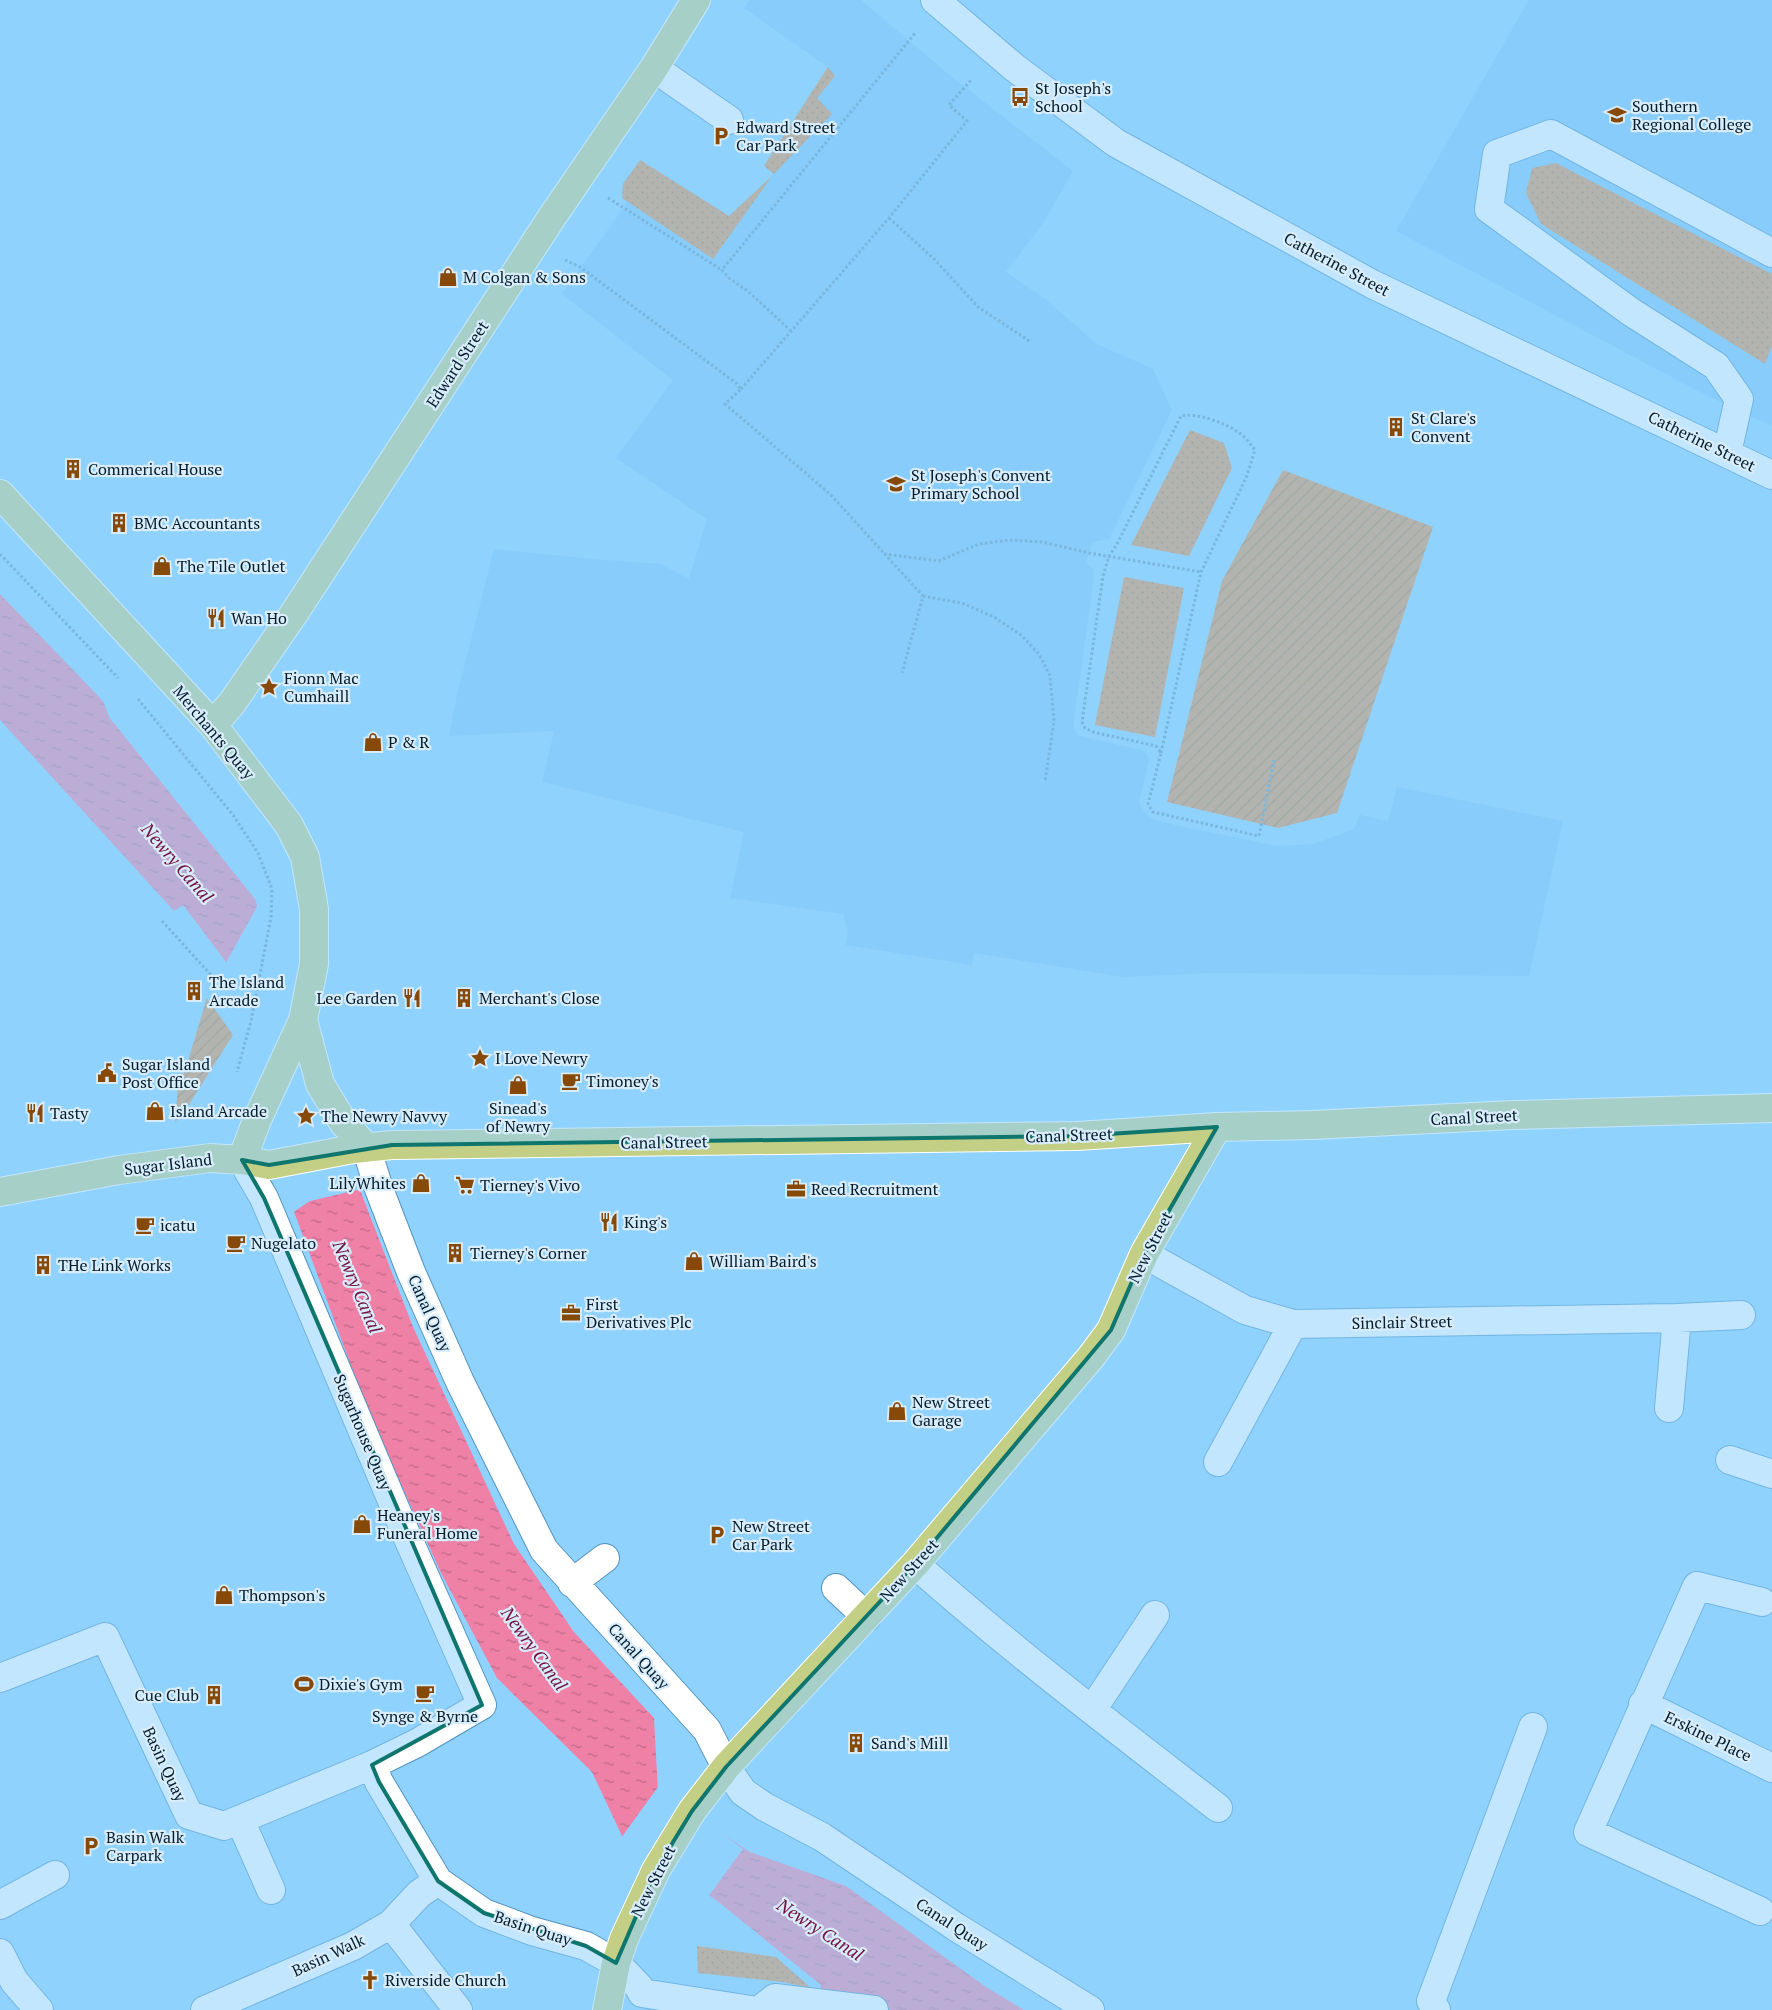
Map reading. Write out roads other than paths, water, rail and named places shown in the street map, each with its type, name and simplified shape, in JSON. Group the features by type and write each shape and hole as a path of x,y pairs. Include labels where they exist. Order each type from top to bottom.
{"main road":[{"name":"Edward Street","path":"213,725 232,703 295,612 552,217 654,68 696,0"},
{"name":"Merchants Quay","path":"0,494 213,725 289,825 305,857 314,909 314,964 303,1020 257,1120 242,1160"},
{"name":"Merchants Quay","path":"303,1020 320,1084 359,1148"},
{"name":"Canal Street","path":"359,1148 392,1145 1077,1136 1218,1127 1312,1125 1513,1115 1772,1108"},
{"name":"New Street","path":"607,2010 616,1963 624,1939 656,1870 692,1811 726,1767 916,1564 1091,1357 1111,1330 1144,1254 1218,1127"},
{"name":"Sugar Island","path":"0,1192 120,1170 200,1159 242,1160 269,1165 359,1148"}],"street":[{"name":"Catherine Street","path":"935,0 1015,68 1116,143 1372,284 1772,475"},
{"path":"654,68 730,120"},
{"path":"1727,453 1739,399 1716,366 1632,312 1489,209 1497,154 1551,134 1772,252"},
{"name":"Canal Quay","path":"359,1148 379,1189 411,1272 460,1382 544,1550 706,1730 726,1767 743,1792 765,1807 822,1837 956,1927 1090,2010"},
{"name":"Sugarhouse Quay","path":"242,1160 264,1198 406,1534 482,1705"},
{"name":"Sinclair Street","path":"1144,1254 1245,1310 1293,1324 1677,1318 1740,1315"},
{"path":"1669,1408 1677,1318"},
{"path":"1218,1462 1293,1324"},
{"path":"1730,1460 1772,1474"},
{"path":"572,1583 604,1558"},
{"path":"916,1564 947,1592 1092,1710 1218,1808"},
{"path":"1760,1911 1588,1832 1643,1704 1697,1586 1762,1602"},
{"path":"836,1588 867,1617"},
{"path":"1092,1710 1154,1615"},
{"name":"Basin Quay","path":"0,1678 105,1637 189,1815 224,1826 372,1765 417,1743 482,1705"},
{"name":"Erskine Place","path":"1643,1704 1772,1768"},
{"path":"1436,2010 1431,2001 1532,1727"},
{"name":"Basin Quay","path":"372,1765 378,1782 438,1881 484,1913 532,1931 586,1946 616,1963 639,1987 642,1993 750,2010"},
{"path":"240,1820 270,1890"},
{"path":"0,1905 55,1875"},
{"name":"Basin Walk","path":"205,2010 353,1946 391,1924 419,1894 438,1881"},
{"path":"391,1924 458,2010"},
{"path":"0,1953 14,1981 39,2010"},
{"path":"760,2010 775,1998 874,2010"}],"water":[{"name":"Newry Canal","path":"0,594 103,701 109,717 255,899 360,1190 413,1327 514,1544 574,1632 654,1718 658,1792 750,1852 846,1886 986,1987 1024,2010 817,2010 821,1985 716,1900 622,1836 592,1772 497,1678 441,1573 366,1406 293,1209 221,987 226,962 183,905 174,911 0,720"}],"place":[{"name":"St Joseph's School","path":"1020,97"},
{"name":"Southern Regional College","path":"1617,115"},
{"name":"Edward Street Car Park","path":"721,136"},
{"name":"M Colgan & Sons","path":"448,277"},
{"name":"St Clare's Convent","path":"1396,427"},
{"name":"Commerical House","path":"73,469"},
{"name":"St Joseph's Convent Primary School","path":"896,484"},
{"name":"BMC Accountants","path":"119,523"},
{"name":"The Tile Outlet","path":"162,566"},
{"name":"Wan Ho","path":"216,618"},
{"name":"Fionn Mac Cumhaill","path":"269,687"},
{"name":"P & R","path":"373,742"},
{"name":"The Island Arcade","path":"194,991"},
{"name":"Lee Garden","path":"412,998"},
{"name":"Merchant's Close","path":"464,998"},
{"name":"I Love Newry","path":"480,1058"},
{"name":"Sugar Island Post Office","path":"107,1073"},
{"name":"Timoney's","path":"571,1081"},
{"name":"Sinead's of Newry","path":"518,1085"},
{"name":"Island Arcade","path":"155,1111"},
{"name":"Tasty","path":"35,1113"},
{"name":"The Newry Navvy","path":"306,1116"},
{"name":"LilyWhites","path":"421,1183"},
{"name":"Tierney's Vivo","path":"465,1185"},
{"name":"Reed Recruitment","path":"796,1189"},
{"name":"King's","path":"609,1222"},
{"name":"icatu","path":"145,1225"},
{"name":"Nugelato","path":"236,1243"},
{"name":"Tierney's Corner","path":"455,1253"},
{"name":"William Baird's","path":"694,1261"},
{"name":"THe Link Works","path":"43,1265"},
{"name":"First Derivatives Plc","path":"571,1313"},
{"name":"New Street Garage","path":"897,1411"},
{"name":"Heaney's Funeral Home","path":"362,1524"},
{"name":"New Street Car Park","path":"717,1535"},
{"name":"Thompson's","path":"224,1595"},
{"name":"Dixie's Gym","path":"304,1684"},
{"name":"Synge & Byrne","path":"425,1693"},
{"name":"Cue Club","path":"214,1695"},
{"name":"Sand's Mill","path":"856,1743"},
{"name":"Basin Walk Carpark","path":"91,1846"},
{"name":"Riverside Church","path":"370,1980"}]}
